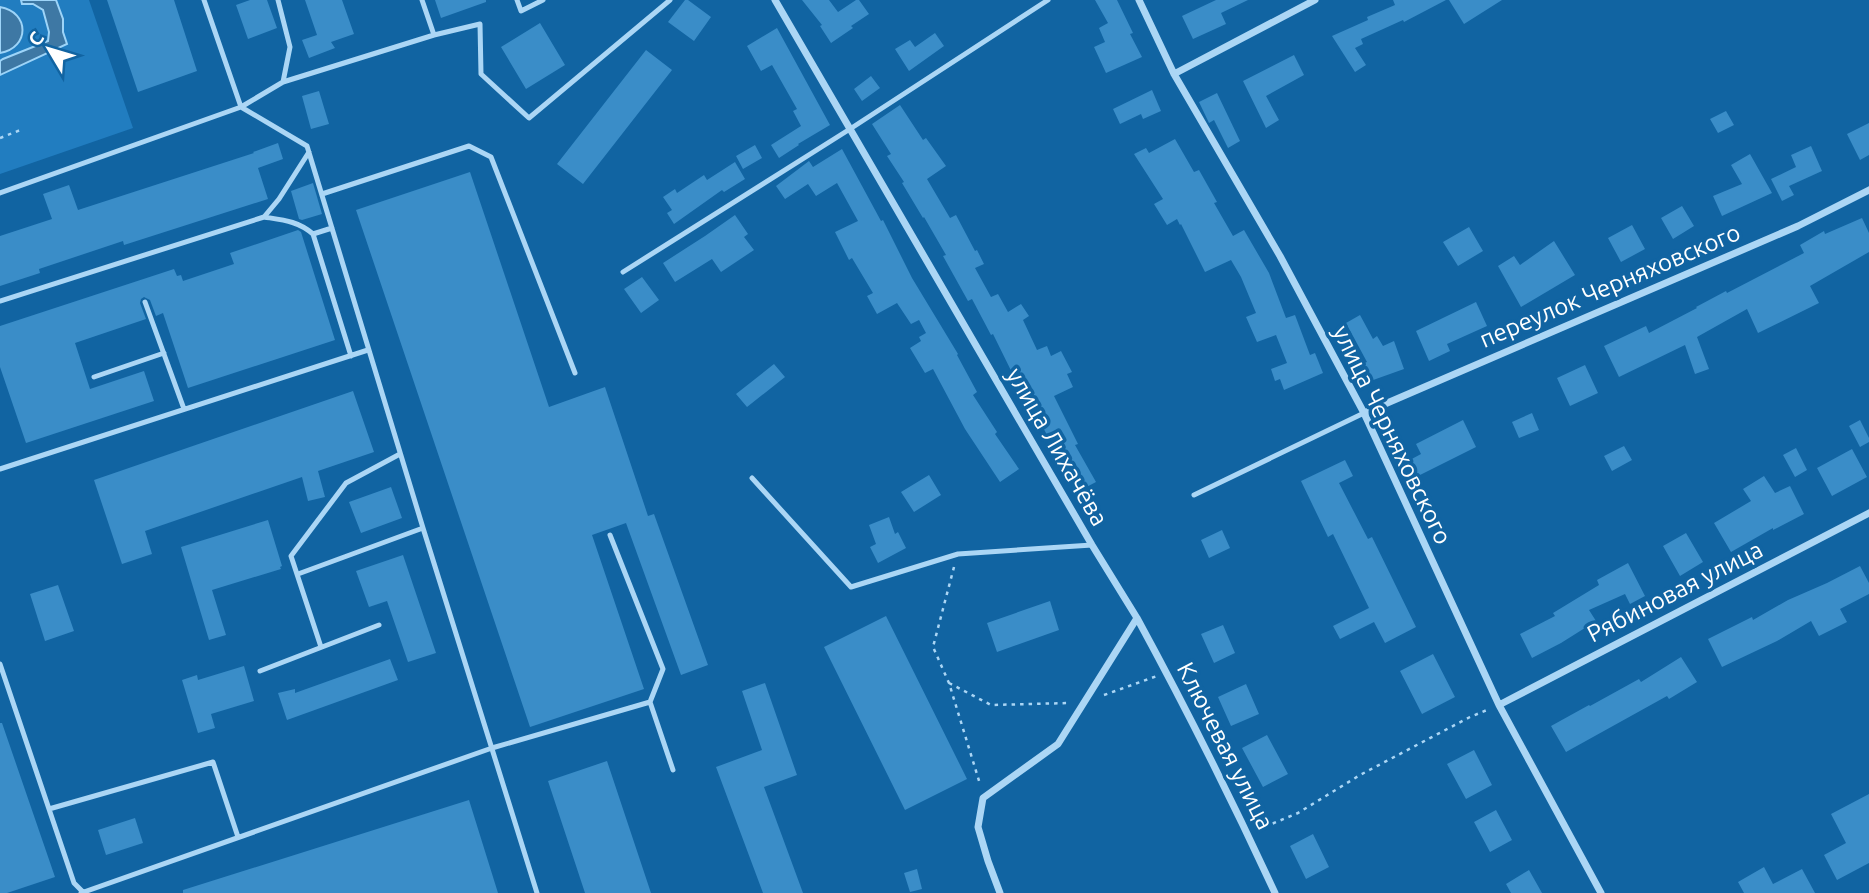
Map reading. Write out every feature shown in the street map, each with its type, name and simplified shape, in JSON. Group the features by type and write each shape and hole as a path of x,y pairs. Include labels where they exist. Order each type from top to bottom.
{"street":[{"name":"улица Лихачёва","path":"775,0 1136,618"},
{"name":"улица Черняховского","path":"1139,0 1174,74 1280,256 1364,413 1499,705 1601,893"},
{"path":"1174,74 1315,0"},
{"name":"переулок Черняховского","path":"1364,413 1798,226 1869,190"},
{"name":"Рябиновая улица","path":"1499,705 1869,513"},
{"path":"1000,893 978,827 983,798 1058,744 1136,618"},
{"name":"Ключевая улица","path":"1136,618 1248,834 1275,893"}],"lane":[{"path":"204,0 241,107 307,146 537,893"},
{"path":"278,0 290,47 283,82"},
{"path":"422,0 434,35"},
{"path":"517,0 521,11 543,0"},
{"path":"0,193 241,107 283,82 434,35 480,24 481,74 529,118 670,0"},
{"path":"623,272 1048,0"},
{"path":"322,194 469,146 491,157 575,373"},
{"path":"264,217 309,152"},
{"path":"0,302 264,217 304,226 313,234 351,356"},
{"path":"313,234 332,228"},
{"path":"145,302 184,409"},
{"path":"0,469 368,350"},
{"path":"94,377 164,353"},
{"path":"1194,495 1364,413"},
{"path":"321,647 291,556 346,483 400,454"},
{"path":"752,478 851,587 957,554 1092,545"},
{"path":"298,574 423,528"},
{"path":"610,535 663,669 650,702 673,770"},
{"path":"260,671 379,625"},
{"path":"0,664 74,883 83,893 492,748 650,702"},
{"path":"49,809 213,762 237,837"}],"path":[{"path":"0,138 23,129"},
{"path":"957,554 933,647 949,683 983,798"},
{"path":"949,683 991,705 1082,703 1166,673"},
{"path":"1248,834 1298,813 1360,775 1470,717 1499,705"}],"shaded area":[{"path":"0,0 89,0 133,128 0,174 0,53 18,45 23,30 17,15 0,6"},
{"path":"21,0 56,0 63,19 67,44 0,75 0,61 48,41 49,32 43,10 33,4 22,4"},
{"path":"0,7 17,16 22,30 17,44 0,53"}],"building":[{"path":"107,0 174,0 197,71 138,92"},
{"path":"250,0 267,0 277,28 248,39 236,5"},
{"path":"305,0 342,0 354,34 331,42 335,48 309,58 302,40 317,35"},
{"path":"435,0 486,0 486,2 441,18"},
{"path":"685,0 711,17 694,41 668,22"},
{"path":"802,0 829,0 838,12 859,0 869,14 831,43 820,26 822,25"},
{"path":"1095,0 1117,0 1142,57 1106,73 1094,47 1105,42 1099,28 1108,23"},
{"path":"1216,0 1248,0 1221,13 1226,24 1193,39 1182,16"},
{"path":"1393,0 1446,0 1404,22 1403,20 1361,39 1363,44 1355,48 1366,65 1355,72 1332,36 1395,5"},
{"path":"1449,0 1502,0 1464,24"},
{"path":"540,23 565,65 526,89 501,47"},
{"path":"777,28 830,125 779,158 771,145 801,126 793,111 797,109 772,65 761,71 747,46"},
{"path":"935,33 944,46 909,71 895,49 910,40 915,47"},
{"path":"646,50 672,70 583,184 557,164"},
{"path":"1294,55 1304,75 1266,96 1279,120 1266,128 1243,81"},
{"path":"871,76 880,88 862,101 854,89"},
{"path":"1152,90 1161,111 1143,119 1141,114 1120,124 1113,109"},
{"path":"319,91 329,124 311,129 302,96"},
{"path":"1217,93 1240,141 1228,148 1214,120 1209,123 1199,102"},
{"path":"900,105 923,140 926,138 946,166 927,179 950,218 956,215 975,251 977,250 984,264 975,268 991,297 998,294 1008,312 1021,304 1029,316 1023,320 1037,350 1047,346 1051,356 1061,351 1072,372 1067,374 1073,387 1054,396 1078,444 1075,445 1096,482 1077,492 1060,462 1063,460 1050,435 1048,437 1027,396 1024,397 993,334 991,335 972,299 968,301 943,256 946,255 902,183 904,182 887,156 891,154 872,124"},
{"path":"1726,111 1734,125 1718,133 1710,119"},
{"path":"1869,123 1869,155 1860,160 1847,134"},
{"path":"1175,139 1194,172 1199,170 1233,236 1244,230 1269,273 1286,318 1295,315 1310,355 1315,353 1323,373 1284,390 1280,379 1275,381 1271,369 1287,363 1276,335 1257,342 1246,317 1256,313 1231,260 1205,272 1177,219 1167,225 1154,204 1163,199 1134,154 1146,148 1149,153"},
{"path":"278,143 283,159 258,168 268,199 124,245 123,241 39,269 40,273 0,286 0,236 52,219 43,194 69,185 78,210"},
{"path":"755,145 762,158 743,169 736,156"},
{"path":"1811,146 1822,171 1789,186 1794,195 1782,201 1771,179 1796,167 1791,155"},
{"path":"842,149 881,221 883,220 912,278 958,354 977,392 973,395 1019,469 1000,482 965,429 933,369 925,373 910,348 921,341 919,337 926,333 919,320 911,324 897,303 877,314 867,296 873,293 852,258 849,260 835,232 858,221 837,183 816,196 808,184 785,199 776,186 809,161 813,167"},
{"path":"1750,154 1772,193 1722,216 1713,196 1742,184 1731,165"},
{"path":"735,162 745,179 724,192 722,190 674,224 667,213 672,210 663,197 675,189 677,193 704,175 707,180"},
{"path":"470,172 549,407 605,387 648,516 654,514 708,665 681,675 626,523 592,535 644,689 530,727 356,210"},
{"path":"313,183 322,214 299,219 291,191"},
{"path":"1682,206 1694,226 1673,239 1661,218"},
{"path":"735,215 748,234 744,237 754,250 721,272 712,259 675,282 663,263"},
{"path":"1862,218 1869,233 1869,252 1810,286 1819,303 1758,333 1747,309 1697,337 1709,369 1695,374 1685,345 1619,377 1604,346 1646,326 1649,333 1804,253 1800,245 1824,231 1825,234"},
{"path":"1632,225 1645,249 1621,262 1608,238"},
{"path":"1469,227 1483,251 1458,266 1443,242"},
{"path":"298,230 301,232 335,340 188,388 163,313 156,316 150,300 144,297 140,303 146,319 75,343 90,389 144,371 154,401 26,443 0,367 0,326 174,269 183,281 234,264 230,253"},
{"path":"1554,241 1575,275 1521,307 1498,266 1514,256 1520,265"},
{"path":"642,277 659,300 641,313 624,289"},
{"path":"1476,302 1487,326 1447,344 1450,351 1429,361 1416,331"},
{"path":"1360,315 1373,339 1377,336 1383,346 1394,341 1404,369 1362,384 1356,366 1367,362 1346,323"},
{"path":"774,364 785,377 747,407 736,394"},
{"path":"1585,365 1598,393 1570,406 1557,378"},
{"path":"353,391 374,452 318,471 325,497 308,501 302,477 145,531 152,554 122,564 94,480"},
{"path":"1532,413 1539,430 1519,438 1512,422"},
{"path":"1463,420 1476,447 1416,477 1408,461 1421,454 1416,444"},
{"path":"1860,420 1869,442 1860,447 1849,426"},
{"path":"1624,446 1632,460 1612,471 1604,456"},
{"path":"1796,448 1807,470 1795,477 1783,455"},
{"path":"1852,449 1867,477 1832,496 1817,468"},
{"path":"1345,460 1353,476 1339,483 1368,539 1372,537 1416,627 1385,643 1374,622 1340,639 1333,626 1369,608 1333,534 1328,537 1301,481"},
{"path":"929,475 941,495 914,512 901,492"},
{"path":"1764,476 1775,493 1790,486 1804,514 1731,552 1714,523 1751,501 1743,489"},
{"path":"391,487 402,518 361,533 349,502"},
{"path":"889,517 895,534 898,532 906,548 878,563 870,547 876,544 869,525"},
{"path":"268,520 281,569 212,590 226,635 209,640 181,547"},
{"path":"1222,530 1230,548 1209,558 1201,540"},
{"path":"1686,533 1703,562 1680,576 1663,546"},
{"path":"403,555 436,653 408,662 387,601 369,607 356,571"},
{"path":"1628,563 1645,596 1630,604 1625,594 1589,610 1596,621 1532,658 1520,634 1555,616 1553,613 1599,585 1597,580"},
{"path":"1860,566 1869,583 1869,594 1840,609 1847,622 1819,636 1811,621 1777,641 1722,667 1708,639 1752,617 1753,620"},
{"path":"58,585 74,631 45,641 30,594"},
{"path":"1050,601 1059,630 997,652 987,623"},
{"path":"886,616 967,779 905,810 824,647"},
{"path":"1223,625 1235,653 1214,663 1201,634"},
{"path":"1433,654 1455,697 1422,714 1400,671"},
{"path":"1681,657 1697,682 1566,752 1551,726 1639,679 1641,682"},
{"path":"390,659 398,680 287,720 278,693 295,689 295,693"},
{"path":"244,666 254,701 211,714 215,728 198,733 182,680 197,675 198,680"},
{"path":"765,683 797,775 764,787 803,893 763,893 716,767 762,750 742,691"},
{"path":"1246,684 1259,714 1231,726 1218,697"},
{"path":"0,723 55,877 7,893 0,893"},
{"path":"1267,735 1288,774 1263,787 1242,748"},
{"path":"1474,750 1492,785 1466,799 1447,764"},
{"path":"607,761 651,893 585,893 548,781"},
{"path":"1869,794 1869,863 1837,880 1824,855 1846,843 1831,814"},
{"path":"469,800 498,893 183,893 183,890"},
{"path":"1496,810 1512,840 1490,852 1474,822"},
{"path":"135,818 143,843 106,855 98,830"},
{"path":"1313,834 1329,867 1306,879 1290,846"},
{"path":"1764,867 1773,884 1802,869 1815,893 1744,893 1738,882"},
{"path":"917,869 922,889 910,892 904,873"},
{"path":"1529,870 1542,893 1511,893 1506,884"}]}
